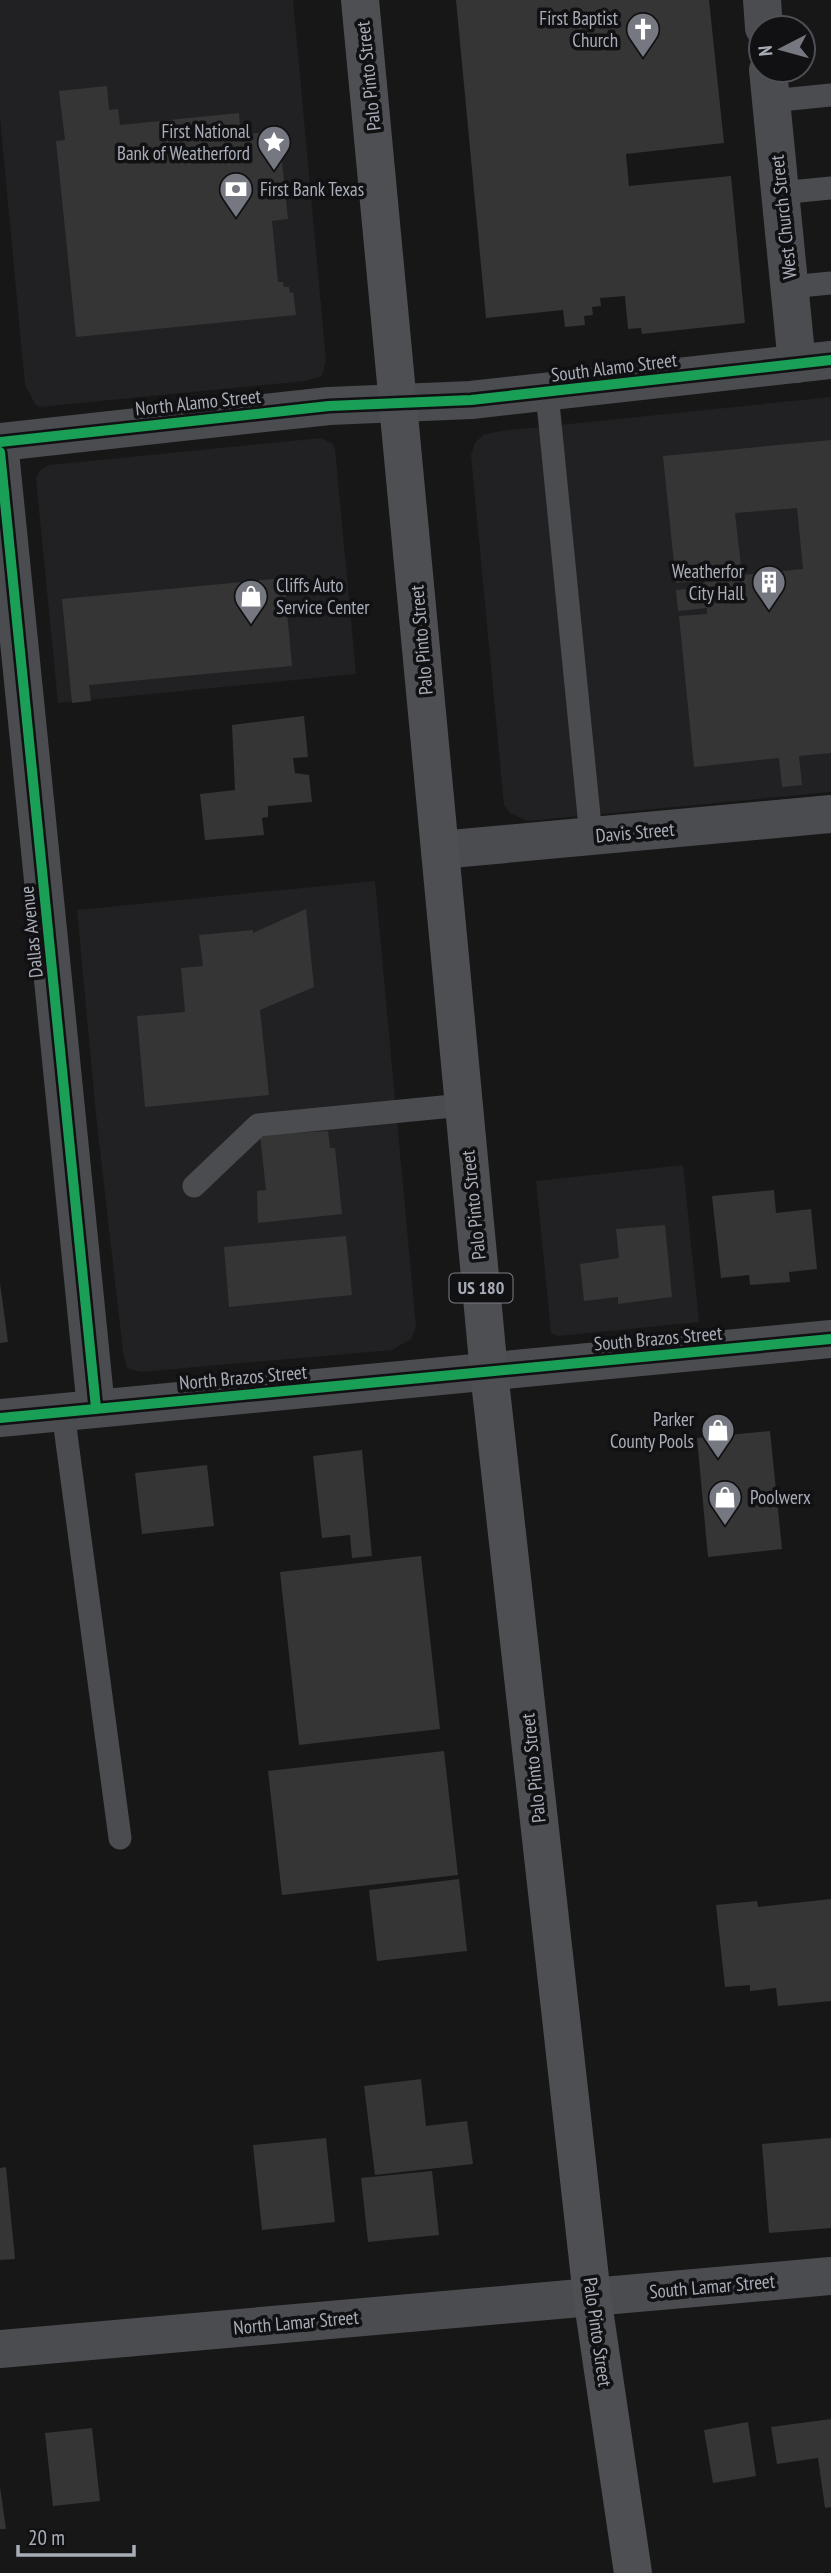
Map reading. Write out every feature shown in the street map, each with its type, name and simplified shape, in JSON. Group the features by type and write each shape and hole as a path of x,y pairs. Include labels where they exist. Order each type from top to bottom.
{"main road":[{"name":"Palo Pinto Street","path":"360,0 489,1372 592,2296 633,2573"}],"street":[{"name":"West Church Street","path":"770,85 790,287 814,362"},
{"name":"South Alamo Street","path":"400,403 547,393 814,362"},
{"name":"North Alamo Street","path":"0,442 329,406 400,403"},
{"name":"Dallas Avenue","path":"0,452 79,1410"},
{"name":"Davis Street","path":"440,850 831,814"},
{"name":"South Brazos Street","path":"489,1372 831,1339"},
{"name":"North Brazos Street","path":"0,1418 489,1372"},
{"name":"South Lamar Street","path":"592,2296 831,2276"},
{"name":"North Lamar Street","path":"0,2349 592,2296"}],"lane":[{"path":"770,85 831,95"},
{"path":"780,193 831,188"},
{"path":"790,287 831,283"},
{"path":"547,393 591,836"},
{"path":"194,1186 258,1125 463,1105"},
{"path":"79,1410 120,1838"}],"shaded area":[{"path":"0,0 293,0 326,360 322,376 306,381 39,407 35,404 25,385 0,118"},
{"path":"831,397 831,792 528,821 510,813 504,805 471,455 475,443 483,435 501,431"},
{"path":"321,438 333,444 335,449 356,674 58,703 36,479 40,470 49,465"},
{"path":"375,881 416,1327 411,1339 392,1350 140,1372 127,1368 96,1115 77,910"},
{"path":"683,1165 699,1322 558,1336 551,1333 536,1181"}],"building":[{"path":"456,0 709,0 724,143 626,154 629,186 731,176 745,323 642,334 641,328 628,329 625,296 600,298 601,306 592,307 593,315 584,316 585,325 565,327 563,310 486,318"},
{"path":"107,86 109,110 118,109 120,125 239,113 240,126 249,125 250,134 268,132 271,163 282,162 288,219 272,221 278,282 283,282 284,287 289,287 290,293 293,292 296,315 76,337 56,141 65,140 59,91"},
{"name":"Weatherfor City Hall","path":"831,440 831,753 799,756 802,785 782,787 779,758 694,767 679,616 707,614 707,608 678,611 676,590 705,587 704,580 676,583 663,456","holes":["797,508 803,569 742,575 735,513"]},
{"path":"284,578 292,666 89,685 91,701 72,703 62,599"},
{"path":"304,716 308,757 293,758 295,773 309,775 312,802 268,806 268,817 262,818 264,835 205,840 200,794 235,790 232,725"},
{"path":"306,909 314,987 260,1010 269,1095 145,1107 137,1016 185,1012 181,968 203,966 199,935 253,930 253,933"},
{"path":"328,1131 330,1148 335,1148 342,1214 258,1223 257,1191 266,1190 260,1135"},
{"path":"774,1190 776,1213 811,1209 817,1269 789,1272 790,1282 750,1285 749,1275 721,1278 712,1196"},
{"path":"665,1225 672,1297 618,1304 618,1297 584,1301 580,1264 619,1258 616,1229"},
{"path":"346,1236 352,1295 229,1307 224,1247"},
{"path":"0,1283 8,1342 0,1343"},
{"path":"770,1431 782,1549 708,1557 697,1438"},
{"path":"362,1450 372,1556 352,1558 350,1535 322,1538 313,1456"},
{"path":"207,1465 214,1526 142,1534 135,1473"},
{"path":"421,1556 440,1729 299,1745 280,1572"},
{"path":"444,1751 458,1875 282,1895 268,1771"},
{"path":"459,1879 467,1951 377,1961 369,1890"},
{"path":"831,1899 831,2001 778,2006 776,1988 750,1991 750,1985 725,1987 716,1905 757,1901 758,1907"},
{"path":"421,2079 426,2126 467,2121 473,2164 375,2175 364,2086"},
{"path":"326,2138 335,2222 262,2230 253,2145"},
{"path":"831,2138 831,2228 769,2233 762,2144"},
{"path":"6,2167 15,2259 0,2260 0,2168"},
{"path":"432,2171 439,2235 368,2242 361,2178"},
{"path":"831,2419 831,2507 825,2508 818,2458 777,2464 771,2427"},
{"path":"748,2422 756,2476 713,2483 704,2430"},
{"path":"92,2428 100,2501 53,2506 45,2433"},
{"path":"0,2487 6,2529 0,2529"}],"cycle path":[{"path":"0,442 329,406 471,400 831,360"},
{"path":"0,452 96,1408"},
{"path":"0,1418 831,1339"}],"place":[{"name":"First Baptist Church","path":"643,59"},
{"name":"First National Bank of Weatherford","path":"274,172"},
{"name":"First Bank Texas","path":"236,219"},
{"name":"Weatherfor City Hall","path":"769,612"},
{"name":"Cliffs Auto Service Center","path":"251,626"},
{"name":"Parker County Pools","path":"718,1460"},
{"name":"Poolwerx","path":"725,1527"}]}
